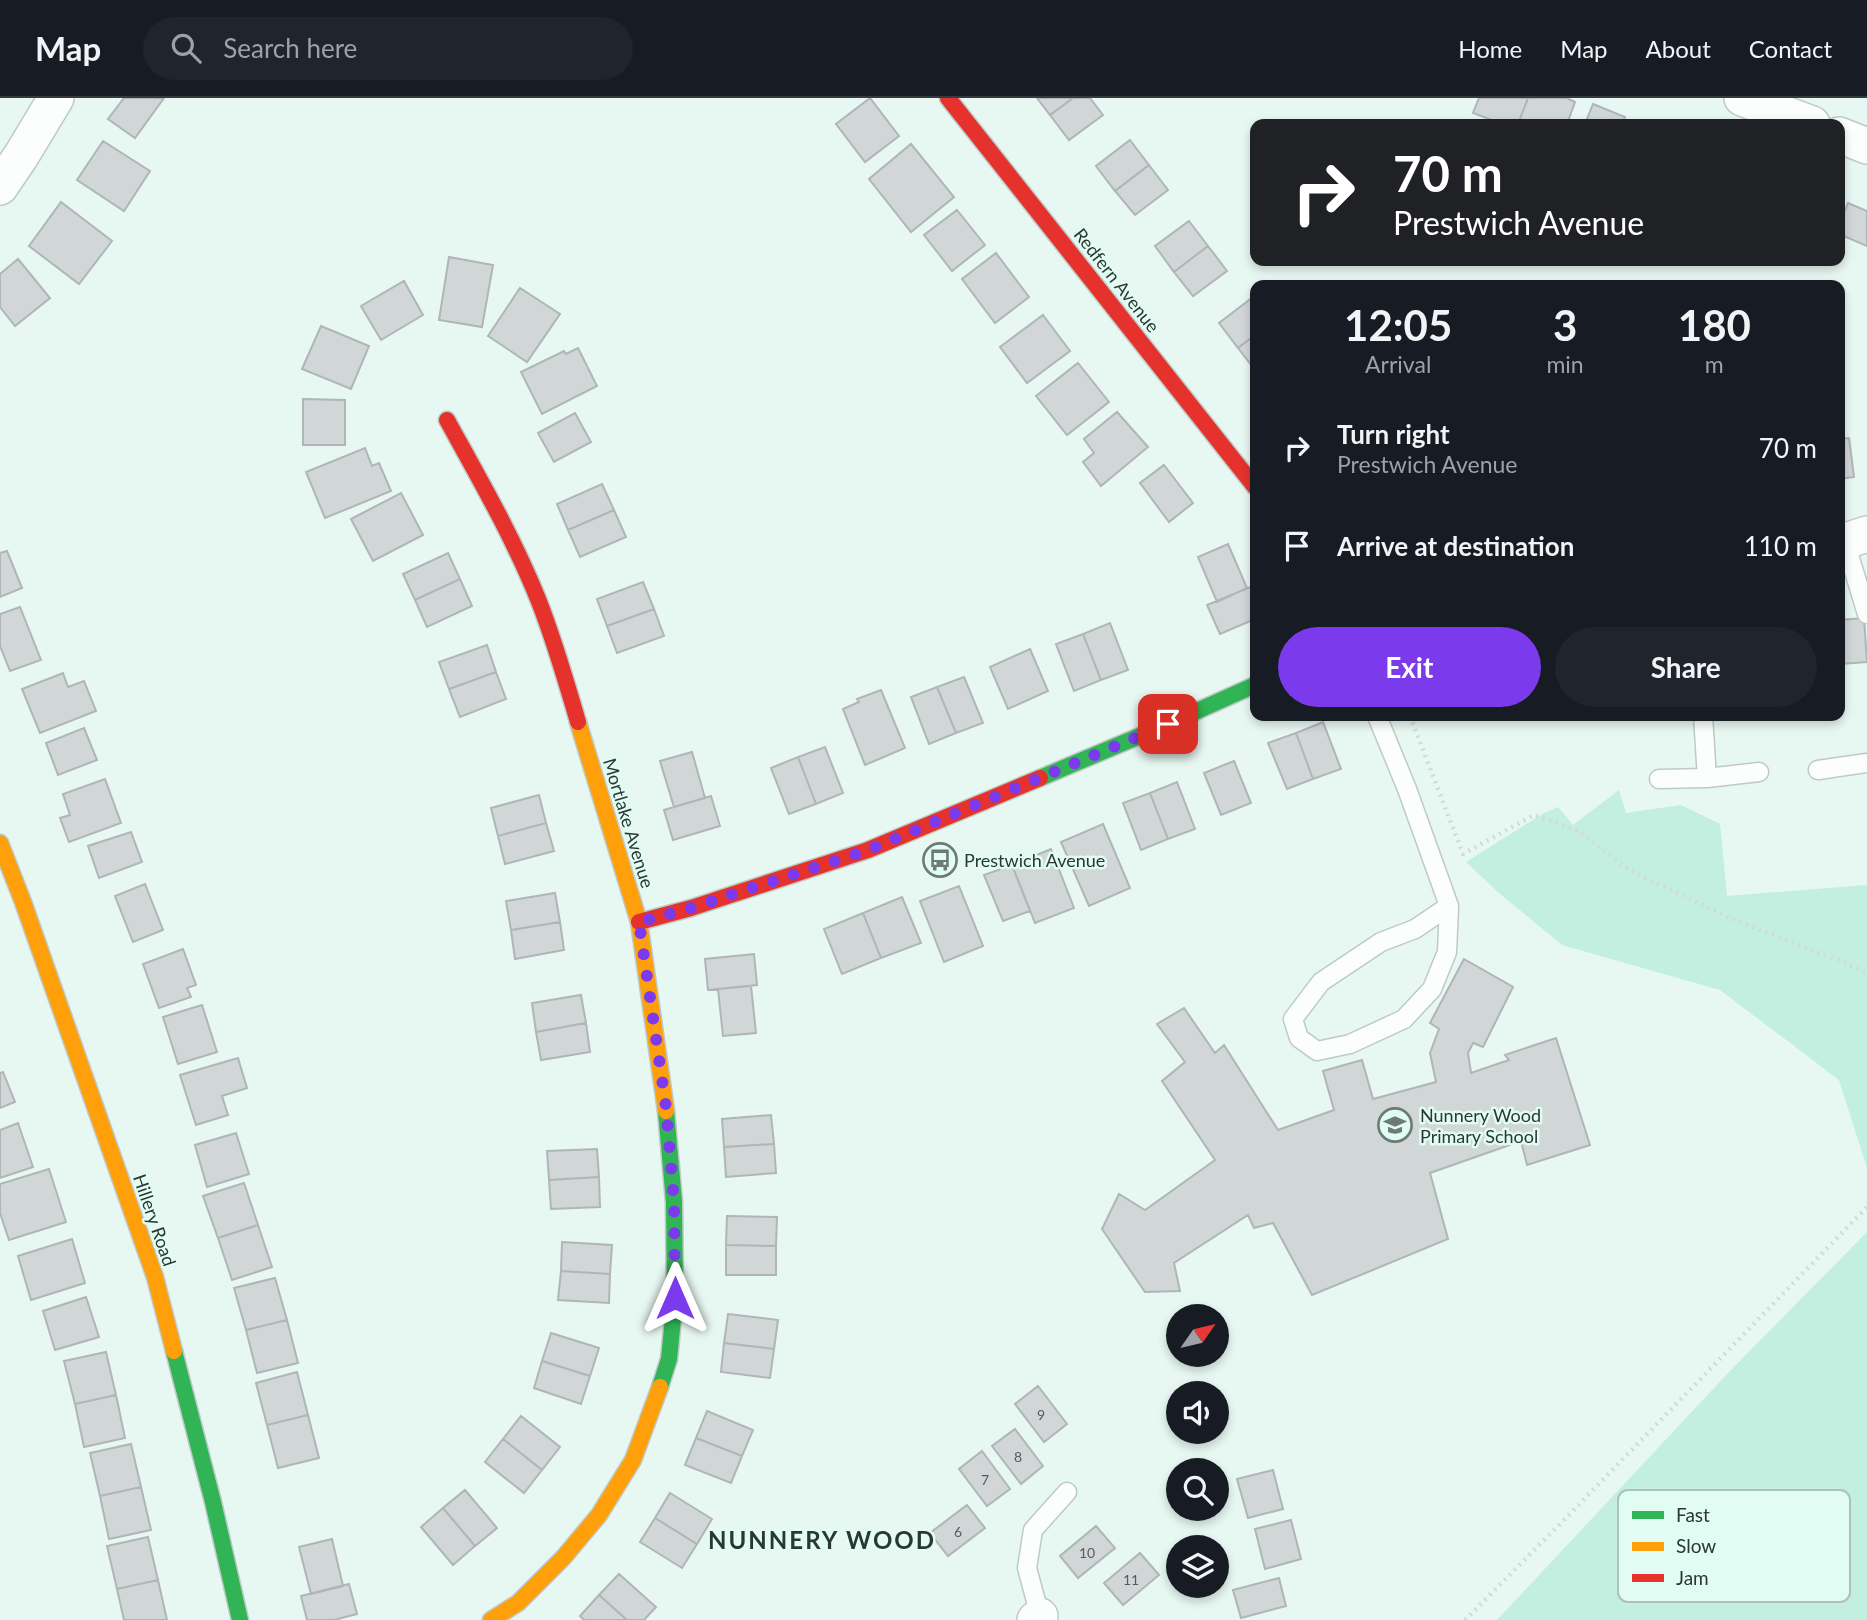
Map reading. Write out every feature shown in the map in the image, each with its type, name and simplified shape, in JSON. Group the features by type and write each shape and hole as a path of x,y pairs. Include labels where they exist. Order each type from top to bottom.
{"street":[{"path":"0,187 56,98"},
{"name":"Redfern Avenue","path":"948,98 1250,481"},
{"path":"1742,98 1799,119"},
{"path":"1845,137 1867,146"},
{"name":"Mortlake Avenue","path":"447,420 497,512 537,597 555,646 639,922 666,1107 674,1202 675,1298 669,1359 633,1460 599,1515 563,1558 518,1603 491,1620"},
{"path":"639,922 691,908 868,850 1250,687"},
{"name":"Hillery Road","path":"0,843 155,1277 213,1502 240,1620"}],"lane":[{"path":"1850,540 1867,614"},
{"path":"1379,721 1449,906 1447,952 1432,989 1404,1019 1350,1044 1317,1051 1299,1038 1293,1019 1321,982 1381,942 1415,929 1449,906"},
{"path":"1703,721 1707,778"},
{"path":"1818,770 1867,762"},
{"path":"1659,779 1707,778 1759,772"},
{"path":"1038,1618 1027,1568 1033,1530 1067,1492"}],"path":[{"path":"1412,721 1463,854 1534,815 1579,831 1632,871 1736,922 1841,961 1867,974"},
{"path":"1465,1620 1867,1207"}],"green space":[{"path":"1619,790 1626,813 1681,805 1720,824 1727,896 1867,885 1867,1168 1839,1080 1720,990 1562,945 1466,862 1558,807 1573,825"},
{"path":"1867,1232 1867,1620 1497,1620 1618,1491 1618,1602 1850,1602 1850,1490 1619,1490 1729,1372"}],"building":[{"path":"124,98 164,98 135,138 108,119"},
{"path":"870,98 899,136 865,162 836,124"},
{"path":"1037,98 1073,98 1050,115"},
{"path":"1073,98 1090,98 1103,115 1069,140 1050,115"},
{"path":"1479,98 1528,98 1520,119 1489,119 1473,113"},
{"path":"1528,98 1567,98 1575,102 1569,119 1520,119"},
{"path":"1593,104 1625,117 1624,119 1587,119"},
{"path":"1130,140 1149,165 1115,191 1096,166"},
{"path":"103,141 150,171 124,211 77,180"},
{"path":"911,144 954,197 911,232 869,179"},
{"path":"1149,165 1168,190 1135,215 1115,191"},
{"path":"61,202 112,241 79,284 29,246"},
{"path":"1848,203 1867,211 1867,246 1845,237 1845,210"},
{"path":"957,210 985,245 952,271 924,235"},
{"path":"1189,221 1208,246 1174,272 1155,246"},
{"path":"1208,246 1227,271 1193,296 1174,272"},
{"path":"996,253 1029,297 995,323 962,279"},
{"path":"449,257 493,265 482,327 439,320"},
{"path":"18,259 50,298 15,326 0,307 0,274"},
{"path":"404,281 423,315 381,340 361,306"},
{"path":"520,288 560,314 527,362 488,336"},
{"path":"1250,299 1250,339 1238,348 1219,323"},
{"path":"1043,315 1070,351 1027,383 1000,347"},
{"path":"321,326 369,346 351,389 302,369"},
{"path":"1250,339 1250,364 1238,348"},
{"path":"578,348 597,386 542,414 521,372 564,351 566,354"},
{"path":"1078,363 1109,402 1067,435 1036,396"},
{"path":"303,399 345,400 345,445 303,445"},
{"path":"1117,412 1148,447 1101,486 1083,462 1094,453 1084,439"},
{"path":"575,413 591,442 554,462 538,433"},
{"path":"1845,438 1849,438 1854,477 1845,478"},
{"path":"365,448 372,466 379,463 391,491 325,518 306,472"},
{"path":"1164,465 1193,503 1169,522 1140,483"},
{"path":"602,484 614,510 568,530 557,504"},
{"path":"401,493 423,535 373,561 351,519"},
{"path":"614,510 626,537 580,557 568,530"},
{"path":"1228,544 1247,588 1217,602 1198,557"},
{"path":"7,551 22,588 0,597 0,553"},
{"path":"448,553 460,579 415,600 403,574"},
{"path":"460,579 472,606 427,627 415,600"},
{"path":"643,582 654,609 607,626 597,599"},
{"path":"1250,587 1250,621 1220,634 1207,605"},
{"path":"20,607 41,660 10,671 0,646 0,614"},
{"path":"654,609 664,636 617,653 607,626"},
{"path":"1864,618 1867,662 1845,664 1845,620"},
{"path":"1110,623 1128,670 1101,680 1083,634"},
{"path":"1083,634 1101,680 1074,691 1056,644"},
{"path":"487,645 496,672 449,689 439,662"},
{"path":"1030,649 1048,691 1008,709 990,667"},
{"path":"496,672 506,699 460,717 449,689"},
{"path":"63,673 68,687 84,681 96,711 40,733 22,689"},
{"path":"964,677 983,723 956,733 937,687"},
{"path":"937,687 956,733 929,744 911,697"},
{"path":"881,690 905,748 865,765 843,709 859,702 857,699"},
{"path":"1323,722 1341,769 1313,779 1296,733"},
{"path":"84,728 97,760 58,775 46,743"},
{"path":"1296,733 1313,779 1287,789 1268,743"},
{"path":"825,747 843,793 816,804 798,757"},
{"path":"692,752 705,798 674,807 660,761"},
{"path":"798,757 816,804 789,814 771,768"},
{"path":"1234,761 1251,803 1221,815 1204,773"},
{"path":"105,779 121,823 69,842 60,818 70,815 63,794"},
{"path":"1177,782 1195,829 1168,839 1150,793"},
{"path":"1150,793 1168,839 1141,850 1123,803"},
{"path":"539,795 546,823 498,836 491,808"},
{"path":"711,796 720,826 673,840 664,810"},
{"path":"546,823 554,851 505,864 498,836"},
{"path":"1103,824 1130,888 1089,906 1061,842"},
{"path":"131,832 142,862 99,878 88,846"},
{"path":"1051,849 1074,908 1035,923 1012,865"},
{"path":"1012,865 1030,911 1003,921 984,875"},
{"path":"145,884 163,930 133,942 115,896"},
{"path":"959,886 983,946 944,962 920,901"},
{"path":"555,893 560,922 511,930 506,901"},
{"path":"902,897 921,943 881,958 863,913"},
{"path":"863,913 881,958 842,974 824,929"},
{"path":"560,922 564,950 515,959 511,930"},
{"path":"183,949 196,985 187,988 191,997 159,1008 143,964"},
{"path":"754,954 757,985 708,990 705,959"},
{"path":"1464,959 1513,987 1483,1047 1473,1043 1468,1053 1471,1073 1509,1060 1505,1055 1556,1038 1590,1145 1527,1165 1521,1141 1430,1173 1448,1239 1312,1295 1273,1223 1254,1228 1248,1215 1174,1263 1180,1291 1145,1292 1102,1229 1119,1194 1145,1210 1215,1160 1162,1081 1185,1062 1157,1024 1184,1008 1215,1053 1224,1045 1278,1130 1334,1110 1323,1071 1362,1060 1373,1099 1436,1082 1430,1053 1439,1029 1430,1023"},
{"path":"751,986 756,1033 723,1036 718,989"},
{"path":"581,995 586,1023 536,1032 532,1003"},
{"path":"202,1005 217,1052 178,1064 163,1017"},
{"path":"586,1023 590,1052 541,1060 536,1032"},
{"path":"238,1058 247,1088 222,1096 228,1115 196,1125 180,1075"},
{"path":"3,1072 15,1102 0,1108 0,1073"},
{"path":"771,1115 774,1144 724,1147 722,1119"},
{"path":"18,1123 33,1167 0,1178 0,1130"},
{"path":"236,1133 249,1174 207,1187 195,1145"},
{"path":"774,1144 776,1173 726,1177 724,1147"},
{"path":"597,1149 599,1177 549,1180 547,1151"},
{"path":"49,1169 66,1222 9,1240 0,1213 0,1184"},
{"path":"599,1177 600,1207 551,1209 549,1180"},
{"path":"244,1183 258,1225 218,1238 203,1196"},
{"path":"727,1216 777,1217 776,1246 726,1245"},
{"path":"258,1225 272,1267 232,1280 218,1238"},
{"path":"72,1239 85,1283 31,1300 18,1256"},
{"path":"562,1242 612,1245 610,1274 561,1271"},
{"path":"726,1245 776,1246 776,1275 726,1275"},
{"path":"561,1271 610,1274 609,1303 558,1300"},
{"path":"275,1278 287,1320 246,1330 234,1288"},
{"path":"86,1297 99,1337 55,1350 43,1311"},
{"path":"728,1314 778,1320 774,1349 724,1343"},
{"path":"287,1320 298,1363 257,1373 246,1330"},
{"path":"551,1333 599,1348 590,1376 542,1361"},
{"path":"724,1343 774,1349 770,1378 721,1372"},
{"path":"106,1352 116,1395 75,1404 64,1361"},
{"path":"542,1361 590,1376 581,1404 534,1388"},
{"path":"297,1372 308,1415 267,1425 256,1383"},
{"path":"1038,1386 1067,1424 1044,1442 1015,1404"},
{"path":"116,1395 125,1438 84,1447 75,1404"},
{"path":"707,1411 753,1430 742,1456 696,1438"},
{"path":"308,1415 319,1458 278,1468 267,1425"},
{"path":"521,1416 560,1447 542,1470 503,1439"},
{"path":"1015,1429 1043,1466 1021,1484 992,1446"},
{"path":"696,1438 742,1456 731,1483 685,1465"},
{"path":"503,1439 542,1470 524,1493 485,1462"},
{"path":"131,1444 141,1487 100,1496 90,1453"},
{"path":"982,1451 1010,1489 987,1506 959,1469"},
{"path":"1273,1470 1283,1509 1248,1518 1237,1479"},
{"path":"141,1487 151,1530 109,1539 100,1496"},
{"path":"465,1490 497,1528 475,1546 443,1508"},
{"path":"670,1493 712,1519 697,1544 655,1518"},
{"path":"967,1505 985,1528 948,1556 930,1533"},
{"path":"443,1508 475,1546 453,1565 421,1527"},
{"path":"655,1518 697,1544 682,1568 640,1542"},
{"path":"1291,1520 1301,1559 1265,1569 1255,1529"},
{"path":"1096,1526 1115,1548 1078,1578 1060,1556"},
{"path":"148,1537 158,1580 117,1589 107,1546"},
{"path":"332,1539 343,1586 311,1594 299,1547"},
{"path":"1140,1553 1159,1575 1123,1605 1104,1583"},
{"path":"619,1574 656,1607 644,1620 627,1620 599,1595"},
{"path":"1279,1578 1286,1606 1241,1618 1233,1590"},
{"path":"158,1580 167,1620 124,1620 117,1589"},
{"path":"349,1584 357,1614 334,1620 307,1620 301,1596"},
{"path":"599,1595 627,1620 584,1620 580,1616"}],"traffic: fast":[{"path":"1040,778 1250,687"},
{"path":"660,1387 669,1359 675,1298 674,1202 666,1111"},
{"path":"174,1351 240,1620"}],"traffic: slow":[{"path":"578,722 639,922 666,1111"},
{"path":"0,843 155,1277 174,1351"},
{"path":"491,1620 518,1603 563,1558 599,1515 633,1460 660,1387"}],"traffic: jam":[{"path":"948,98 1250,481"},
{"path":"447,420 518,553 538,599 578,722"},
{"path":"639,922 691,908 868,850 1040,778"}],"place":[{"name":"Prestwich Avenue","path":"940,860"},
{"name":"Nunnery Wood Primary School","path":"1395,1125"}],"district":[{"name":"NUNNERY WOOD","path":"822,1539"}],"route":[{"path":"675,1298 674,1202 666,1107 639,922 691,908 868,850 1168,724"}]}
